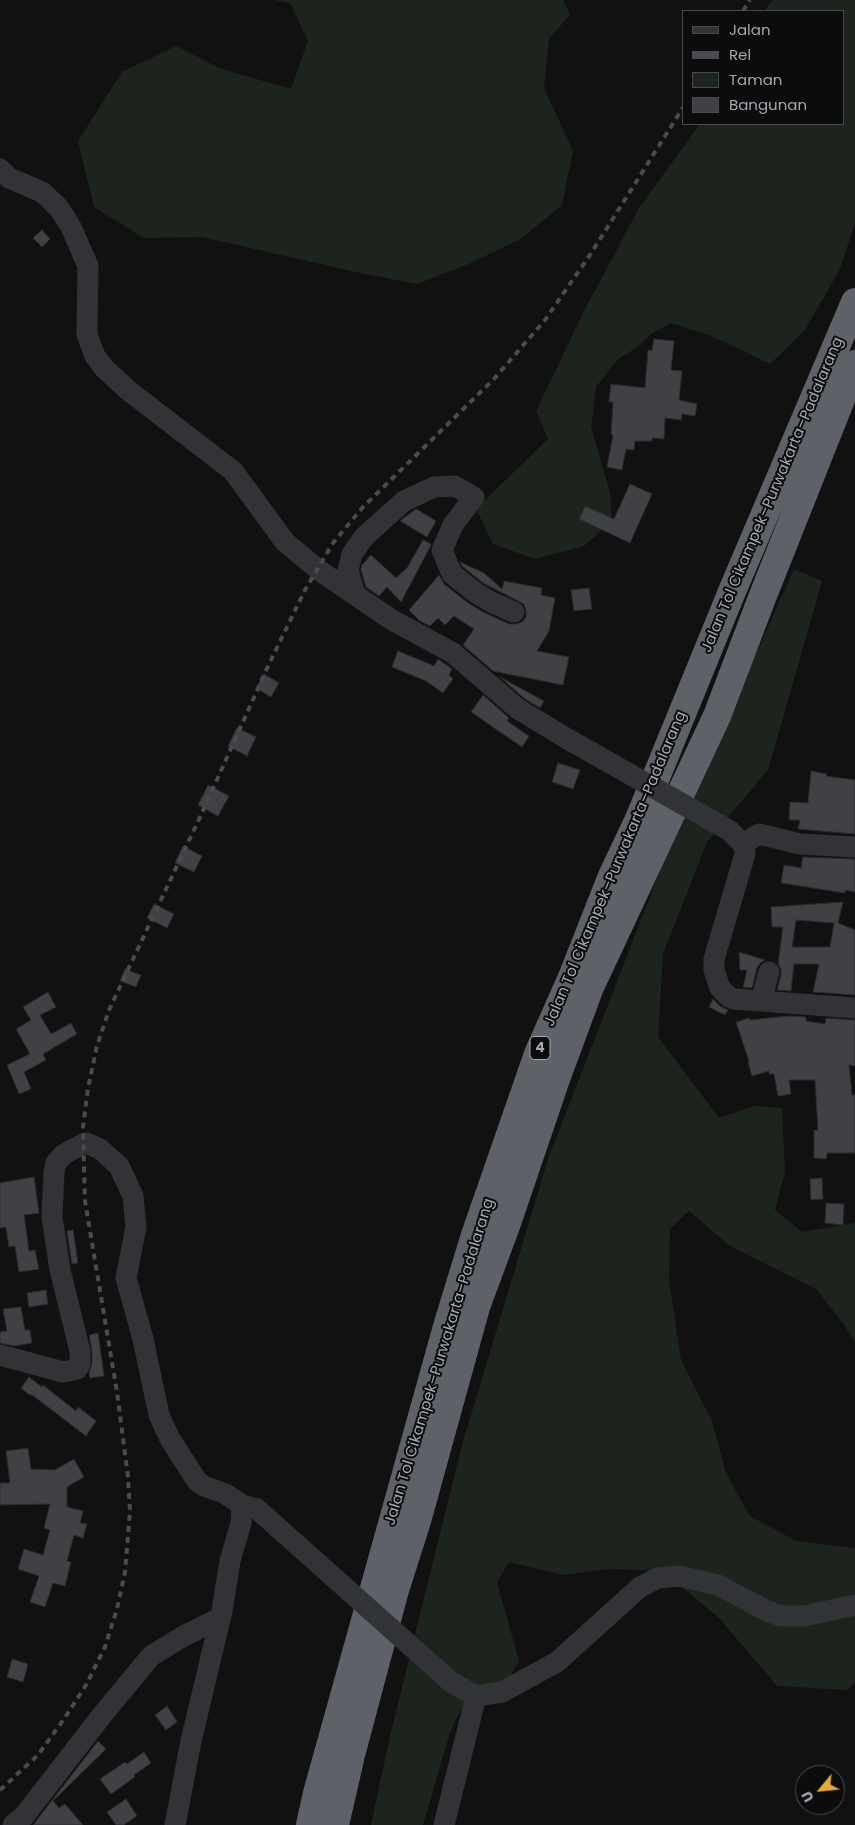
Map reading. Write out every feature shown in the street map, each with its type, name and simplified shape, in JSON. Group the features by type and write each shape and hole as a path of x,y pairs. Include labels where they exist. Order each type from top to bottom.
{"highway":[{"name":"Jalan Tol Cikampek–Purwakarta–Padalarang","path":"310,1825 317,1793 448,1323 478,1226 538,1054 573,975 612,876 639,819 733,589 855,302"},
{"name":"Jalan Tol Cikampek–Purwakarta–Padalarang","path":"335,1825 351,1755 395,1590 417,1521 476,1307 590,987 717,716 855,364"}],"street":[{"path":"0,169 9,178 42,192 59,208 71,227 88,266 87,335 95,356 105,370 129,391 234,471 285,542 320,571 392,620 454,653 518,708 737,838 745,850 744,863 718,947 714,970 720,988 729,997 761,1002 855,1008"},
{"path":"355,595 348,570 352,554 364,537 404,501 434,486 455,486 474,497 453,525 442,550 452,574 484,598 514,612"},
{"path":"733,589 762,598"},
{"path":"737,838 759,834 800,844 855,847"},
{"path":"761,1002 769,972"},
{"path":"0,1355 63,1372 77,1370 80,1364 80,1351 60,1270 52,1217 56,1163 64,1154 87,1143 108,1154 119,1166 133,1196 136,1227 126,1278 144,1339 158,1415 170,1439 197,1481 249,1507 451,1682 476,1696 502,1692 557,1662 640,1587 658,1578 678,1576 718,1585 767,1611 781,1616 804,1616 855,1605"},
{"path":"175,1825 191,1740 220,1618 230,1561 241,1523 249,1507"},
{"path":"13,1825 24,1816 103,1714 151,1656 182,1637 220,1618"},
{"path":"444,1825 476,1696"}],"green space":[{"path":"274,0 563,0 570,15 549,39 544,88 573,151 562,205 522,238 471,263 417,284 202,237 144,238 94,207 78,141 122,72 176,46 219,68 291,89 308,41 290,3"},
{"path":"772,0 855,0 855,223 840,269 805,330 770,364 714,337 671,323 651,334 636,348 618,359 596,387 591,427 610,493 612,521 584,546 535,559 493,544 476,509 548,439 536,411 584,311 639,208 699,125 845,125 845,10 766,10"},
{"path":"794,569 822,581 768,770 707,842 663,954 658,1037 719,1118 754,1106 782,1108 785,1172 775,1210 802,1232 855,1223 855,1343 845,1326 816,1289 730,1246 689,1211 670,1229 669,1279 681,1360 712,1421 726,1473 750,1516 796,1541 855,1548 855,1682 847,1690 777,1686 719,1618 682,1587 646,1570 608,1569 563,1575 509,1562 497,1582 519,1661 509,1678 463,1706 450,1732 423,1825 371,1825 391,1732 462,1445 548,1159 667,853"}],"building":[{"path":"42,230 50,239 42,247 33,238"},
{"path":"654,339 674,341 671,370 682,371 679,400 697,404 695,416 682,414 681,420 665,418 664,439 652,438 652,441 635,441 634,450 626,449 622,470 607,467 613,435 611,434 613,402 609,402 611,384 645,388 648,350 652,351"},
{"path":"630,484 652,494 630,543 579,519 585,506 614,519"},
{"path":"416,509 436,521 427,537 400,521"},
{"path":"423,540 431,544 430,547 401,602 387,587 379,596 366,587 361,570 362,565 371,555 396,578 407,568"},
{"path":"460,562 484,573 502,589 504,581 542,588 541,595 555,598 549,631 537,651 569,657 563,685 493,671 463,645 474,629 454,616 445,625 438,618 430,626 420,621 409,610 439,575 444,584 468,603 485,613 509,624 522,622 526,617 524,604 483,583 462,566"},
{"path":"589,588 592,609 574,611 571,590"},
{"path":"398,651 434,666 438,659 452,669 449,675 453,679 443,693 426,681 392,667"},
{"path":"264,674 279,683 271,697 256,688"},
{"path":"500,677 544,701 540,708 525,699"},
{"path":"483,695 509,718 507,721 529,736 522,747 471,712"},
{"path":"237,728 256,737 247,756 228,746"},
{"path":"558,763 580,770 573,789 552,782"},
{"path":"811,771 827,774 826,776 855,780 855,834 798,829 800,820 789,820 790,802 808,803"},
{"path":"208,785 229,796 218,816 198,805"},
{"path":"183,846 202,856 194,872 175,863"},
{"path":"803,857 855,859 855,892 845,890 845,893 781,883 784,865 801,868"},
{"path":"843,902 838,923 855,930 855,995 813,992 819,964 794,964 791,991 777,990 781,975 781,969 778,964 783,927 772,927 771,907","holes":["796,920 834,923 830,947 792,947"]},
{"path":"154,904 174,914 167,928 147,918"},
{"path":"739,952 765,960 757,968 752,988 743,987 747,970 740,970"},
{"path":"125,969 141,975 136,987 120,981"},
{"path":"48,992 56,1007 40,1015 51,1034 71,1023 77,1034 43,1054 46,1060 24,1072 31,1089 19,1094 7,1065 30,1054 16,1029 31,1020 23,1007"},
{"path":"713,999 720,1006 728,1010 725,1015 709,1007"},
{"path":"788,1016 806,1017 806,1021 825,1024 826,1018 855,1020 855,1066 849,1065 852,1095 855,1095 855,1153 827,1153 826,1159 814,1158 814,1130 818,1130 815,1080 789,1080 791,1094 778,1096 774,1074 769,1074 769,1071 752,1076 736,1022 749,1018 750,1020"},
{"path":"34,1177 39,1213 24,1215 29,1251 35,1250 39,1269 19,1272 15,1246 9,1247 6,1227 0,1228 0,1183"},
{"path":"822,1178 823,1199 811,1200 810,1179"},
{"path":"826,1203 844,1204 843,1225 825,1223"},
{"path":"73,1230 78,1263 72,1264 67,1231"},
{"path":"46,1290 48,1304 29,1307 27,1293"},
{"path":"21,1307 25,1330 30,1330 32,1343 14,1346 0,1343 0,1332 7,1331 3,1309"},
{"path":"98,1333 104,1376 90,1378 92,1351 89,1335"},
{"path":"29,1377 42,1387 43,1385 76,1411 78,1407 96,1421 86,1436 21,1388"},
{"path":"28,1448 31,1469 55,1470 74,1459 84,1477 67,1487 67,1507 83,1511 80,1523 87,1524 83,1538 74,1535 67,1561 71,1562 65,1586 53,1583 45,1607 30,1602 39,1576 18,1569 24,1549 43,1555 50,1530 44,1528 50,1504 0,1505 0,1483 10,1483 6,1451"},
{"path":"12,1659 28,1664 23,1682 7,1677"},
{"path":"167,1706 177,1722 166,1730 155,1715"},
{"path":"98,1741 106,1749 53,1801 59,1808 65,1804 83,1825 33,1825"},
{"path":"144,1752 151,1763 111,1794 100,1779"},
{"path":"126,1799 137,1816 124,1825 116,1825 107,1812"}],"railway":[{"path":"744,10 750,0"},
{"path":"0,1790 38,1755 86,1685 105,1647 117,1609 125,1572 130,1511 128,1477 117,1392 85,1201 84,1168 83,1127 88,1088 97,1046 109,1010 201,815 269,664 305,590 333,543 363,507 494,379 545,320 590,255 682,109"}]}
